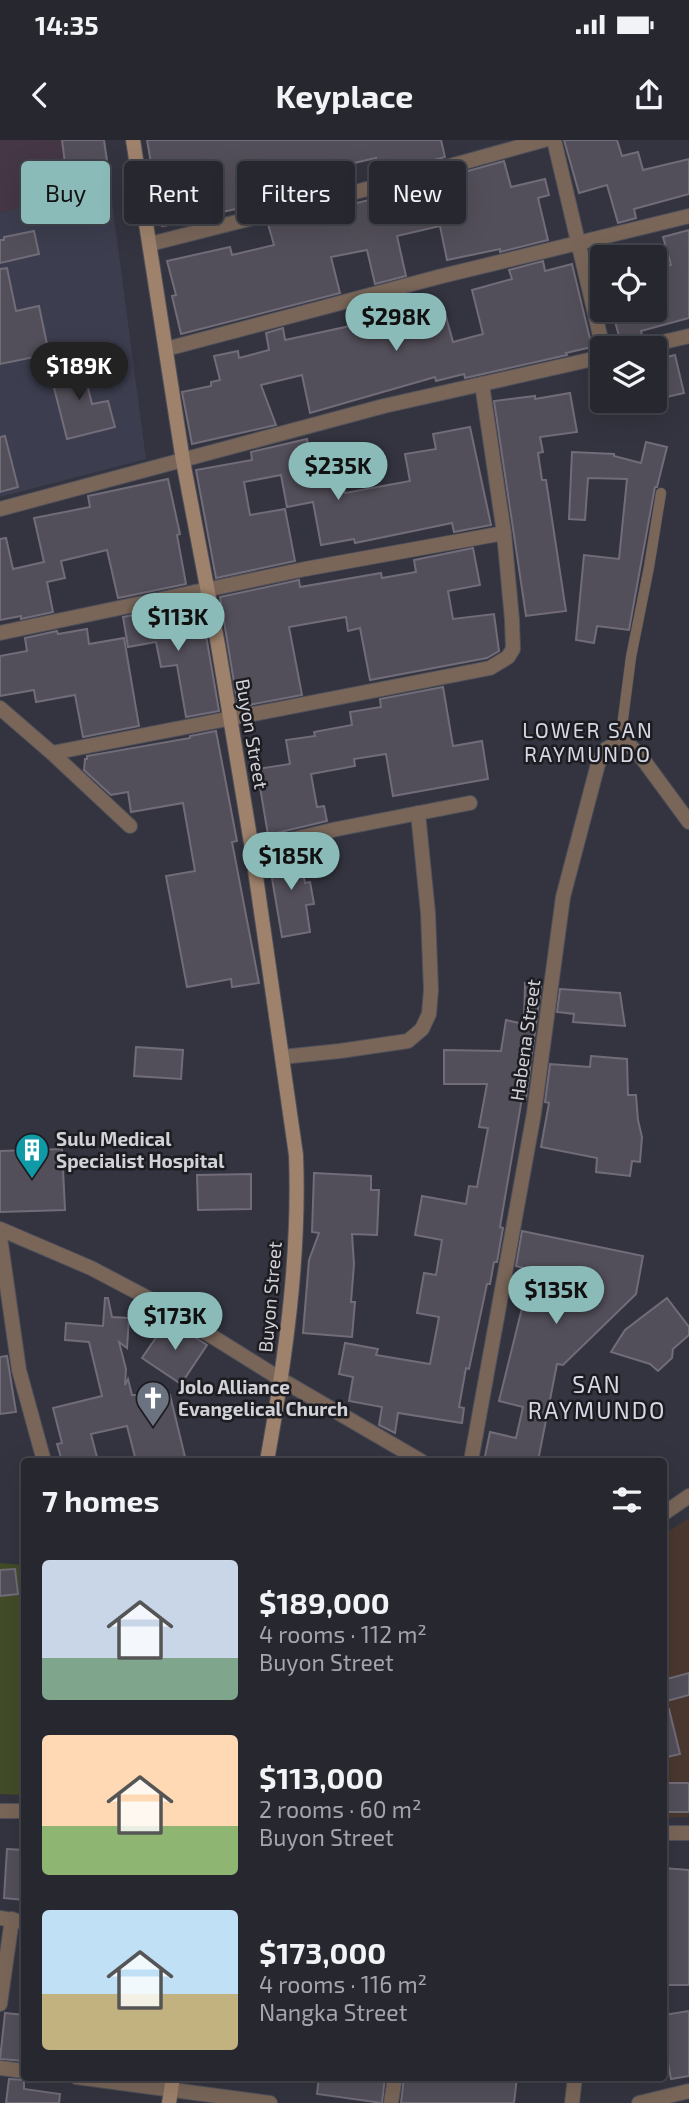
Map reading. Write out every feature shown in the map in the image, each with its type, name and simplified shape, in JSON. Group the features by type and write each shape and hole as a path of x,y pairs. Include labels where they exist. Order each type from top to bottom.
{"main road":[{"name":"Buyon Street","path":"133,140 183,461 251,849 296,1155 293,1272 282,1380 268,1458"}],"street":[{"path":"150,244 363,190 544,140"},
{"path":"554,140 600,336"},
{"path":"166,349 442,276 689,216"},
{"path":"667,341 689,336"},
{"path":"0,509 384,406 590,360"},
{"path":"52,753 490,668 508,657 513,649 504,533 482,384"},
{"path":"0,633 305,569 504,533"},
{"path":"0,708 130,826"},
{"path":"620,742 639,754 689,822"},
{"name":"Habena Street","path":"472,1458 534,1113 564,897 598,764 606,749 620,742"},
{"path":"251,849 470,803"},
{"path":"282,1056 408,1041 422,1030 429,1014 430,990 428,913 418,813"},
{"path":"0,1229 91,1268 166,1307 282,1380 416,1458"},
{"path":"0,1237 19,1370 43,1458"},
{"path":"667,1511 689,1496"},
{"path":"0,1811 21,1811"},
{"path":"667,1833 689,1833"},
{"path":"0,2004 12,1920"},
{"path":"0,2068 21,2071"},
{"path":"105,2081 270,2103"},
{"path":"391,2103 394,2081"},
{"path":"572,2103 575,2081"},
{"path":"639,2103 689,2091"}],"lane":[{"path":"620,742 631,657 661,493"}],"shaded area":[{"path":"0,140 103,140 106,161 21,161 21,208 0,213"},
{"path":"110,186 146,459 0,497 0,213 21,208 21,224 110,224"},
{"path":"689,1518 689,1817 667,1818 667,1532"}],"green space":[{"path":"0,1563 21,1565 21,1795 0,1794"}],"building":[{"path":"62,140 104,140 107,161 65,161"},
{"path":"147,140 441,140 445,157 431,161 377,161 376,158 355,163 237,161 237,209 223,212 223,161 151,161"},
{"path":"564,140 617,140 622,156 638,152 643,170 689,159 689,194 634,209 636,218 618,223 607,185 579,193"},
{"path":"504,161 511,187 545,179 549,195 538,198 548,240 500,252 500,249 447,260 440,226 397,236 406,276 375,284 367,250 331,257 340,293 181,334 172,296 176,295 167,261 230,247 232,255 274,245 268,224 355,224 355,203 369,200 369,224 466,224 466,172"},
{"path":"689,230 689,318 641,331 642,335 619,336 615,322 667,322 667,266 671,265 663,237"},
{"path":"34,231 39,254 0,263 0,240"},
{"path":"543,261 545,271 572,264 590,347 465,378 464,374 436,381 435,377 310,413 302,375 261,385 276,425 192,444 182,392 211,386 211,382 220,380 214,356 238,351 239,358 269,350 266,333 283,328 285,340 415,312 419,324 446,317 453,342 483,334 472,290 512,279 509,270"},
{"path":"7,268 16,311 39,306 49,354 0,364 0,269"},
{"path":"675,355 684,393 667,397 667,357"},
{"path":"81,360 92,404 108,401 115,427 67,439 49,368"},
{"path":"570,393 577,432 540,437 543,452 538,453 542,480 546,480 566,611 526,616 494,401 535,396 535,399"},
{"path":"470,427 491,525 454,532 452,523 355,543 354,539 321,545 313,502 287,507 281,475 244,482 250,515 285,509 295,561 216,578 196,470 252,460 251,452 307,439 313,473 340,468 345,493 410,481 405,454 436,449 433,434"},
{"path":"5,436 18,487 0,492 0,437"},
{"path":"646,442 667,447 655,487 629,630 597,626 594,643 576,640 584,555 619,559 627,479 588,478 585,520 569,519 572,452 614,454 641,463"},
{"path":"168,479 180,534 177,535 186,584 118,598 107,550 61,561 65,578 47,582 53,612 21,619 21,616 0,620 0,539 6,538 13,569 44,562 34,518 90,507 88,496"},
{"path":"473,548 480,585 448,591 453,619 494,614 499,651 487,658 370,680 360,628 348,631 346,617 289,627 302,695 238,707 220,597 299,580 300,587 381,573 382,578 416,572 414,560"},
{"path":"190,603 196,636 206,635 219,711 186,717 177,665 161,667 156,642 128,647 123,617"},
{"path":"87,629 89,644 124,638 139,726 83,737 75,695 36,702 34,690 0,696 0,656 27,651 25,638 57,631 58,634"},
{"path":"443,687 453,746 482,741 488,779 393,796 386,754 354,759 355,766 311,774 317,807 324,806 327,821 268,835 257,769 290,764 286,740 315,736 314,732 352,725 350,712 381,707 380,699"},
{"path":"216,731 237,841 232,842 259,983 232,987 231,979 187,987 166,876 195,871 183,803 131,812 128,792 111,795 84,770 85,759 87,756"},
{"path":"299,848 305,883 310,882 314,904 306,905 310,932 282,937 268,855"},
{"path":"525,983 541,983 526,1099 522,1098 500,1227 503,1228 497,1262 494,1262 490,1284 487,1284 469,1369 466,1368 459,1407 464,1408 462,1423 398,1413 395,1433 379,1425 382,1407 349,1401 353,1377 339,1374 345,1343 378,1349 376,1355 430,1364 439,1317 417,1313 424,1273 436,1275 442,1240 415,1235 422,1196 466,1204 469,1186 477,1187 488,1128 479,1127 487,1084 444,1084 444,1050 501,1051 506,1020 524,1024"},
{"path":"560,989 620,993 625,1026 573,1022 574,1014 557,1012"},
{"path":"136,1047 183,1050 181,1079 134,1076"},
{"path":"591,1056 627,1059 628,1095 636,1095 642,1137 640,1162 632,1161 630,1176 596,1172 597,1158 541,1147 549,1103 545,1102 550,1064 590,1067"},
{"name":"Sulu Medical Specialist Hospital","path":"62,1149 65,1210 0,1212 0,1151"},
{"path":"314,1173 371,1176 371,1190 379,1190 377,1235 352,1234 354,1264 351,1302 355,1302 352,1337 303,1333 309,1260 319,1233 312,1232"},
{"path":"251,1174 251,1209 198,1210 197,1175"},
{"path":"522,1231 643,1256 636,1294 563,1365 557,1364 539,1458 485,1458 490,1432 516,1438 523,1407 499,1401 524,1300 516,1298 523,1268 516,1266"},
{"path":"105,1298 108,1298 112,1317 129,1318 127,1348 119,1342 126,1369 125,1385 128,1379 132,1395 170,1395 185,1458 135,1458 127,1426 91,1434 97,1458 61,1458 57,1444 62,1443 53,1408 102,1396 89,1342 65,1340 66,1323 103,1326"},
{"path":"667,1298 689,1327 689,1335 673,1349 672,1358 658,1371 650,1364 611,1352 625,1330"},
{"path":"168,1320 207,1345 181,1384 142,1358"},
{"path":"7,1356 16,1412 0,1414 0,1357"},
{"path":"15,1569 18,1594 0,1596 0,1570"},
{"path":"689,1673 689,1695 667,1701 667,1679"},
{"path":"667,1709 680,1754 667,1757"},
{"path":"667,1783 689,1783 689,1812 667,1812"},
{"path":"7,1849 21,1850 21,1900 4,1898"},
{"path":"667,1868 689,1870 689,1985 667,1985"},
{"path":"689,2011 689,2076 671,2079 667,2058 667,2014"},
{"path":"5,2013 21,2015 21,2061 0,2059"},
{"path":"9,2079 24,2081 24,2089 60,2094 59,2103 6,2103"},
{"path":"319,2081 385,2081 382,2103 317,2094"},
{"path":"404,2081 517,2081 514,2103 401,2103"}],"place":[{"name":"Sulu Medical Specialist Hospital","path":"32,1180"},
{"name":"Jolo Alliance Evangelical Church","path":"153,1428"}],"district":[{"name":"LOWER SAN RAYMUNDO","path":"588,743"},
{"name":"SAN RAYMUNDO","path":"597,1398"}]}
